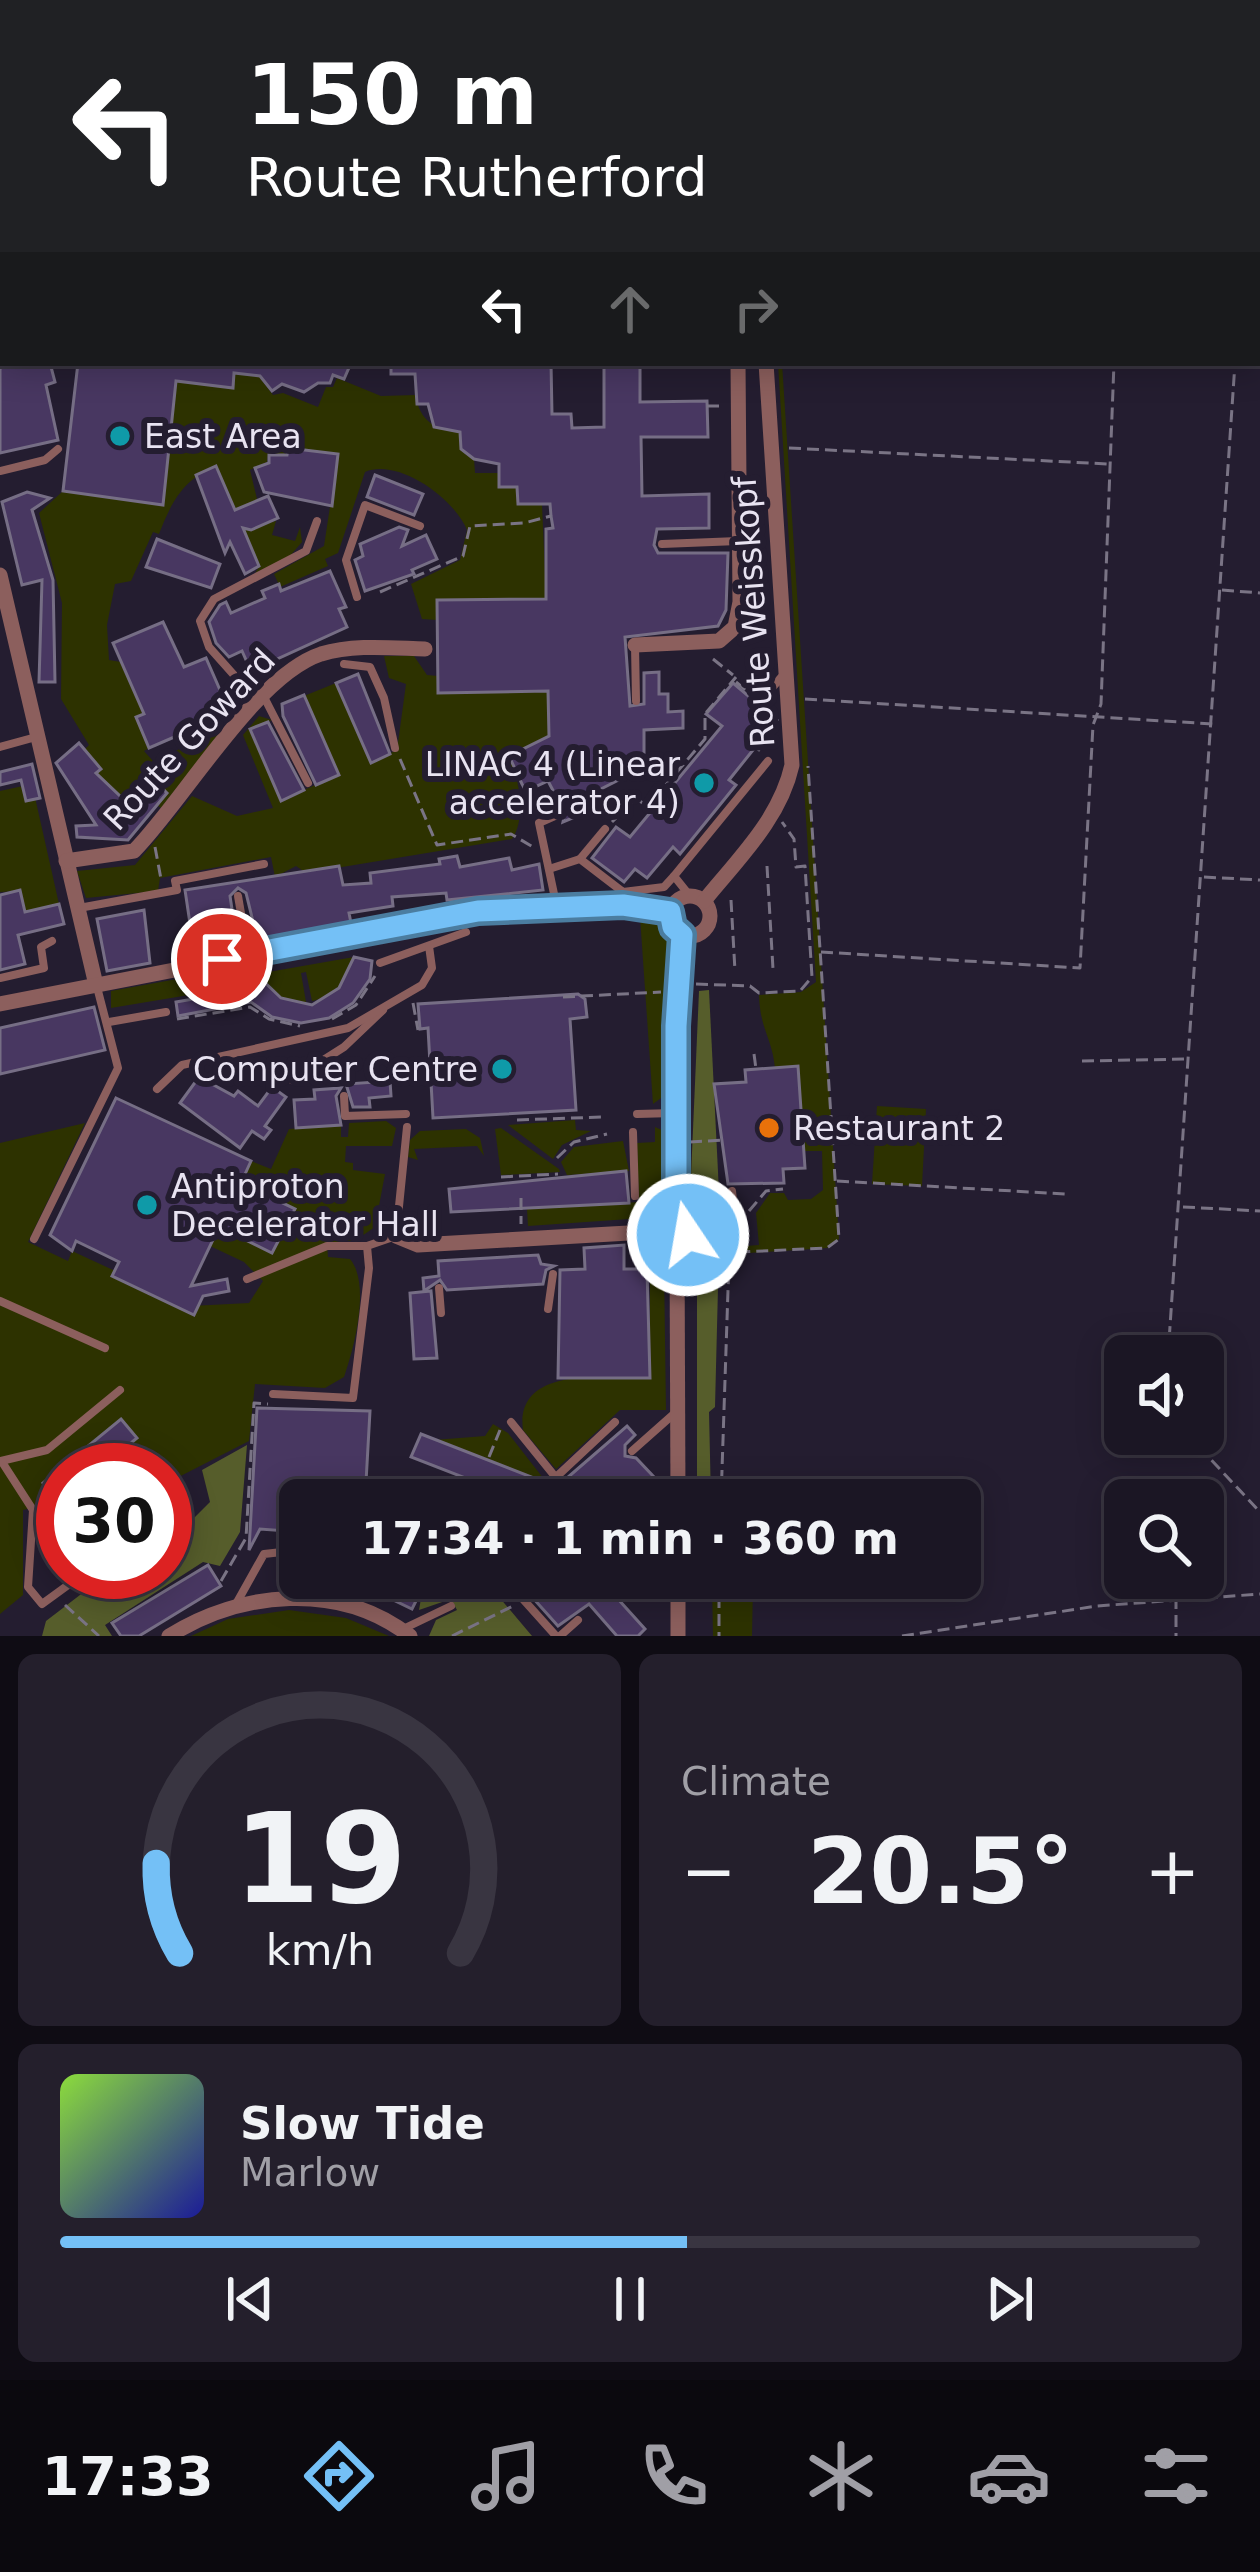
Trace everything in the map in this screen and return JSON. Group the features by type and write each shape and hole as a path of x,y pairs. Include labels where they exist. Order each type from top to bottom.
{"street":[{"path":"635,645 709,642 728,635 740,615 738,366"},
{"name":"Route Weisskopf","path":"697,898 766,824 787,787 792,765 766,366"},
{"path":"0,575 8,647 37,736 97,985"},
{"name":"Route Goward","path":"66,861 134,851 285,674 323,654 425,649"},
{"path":"697,898 710,911 708,927 695,936 682,935 673,927 670,912 676,901 697,898"},
{"path":"0,1004 478,911 623,905 670,912"},
{"path":"678,1479 682,1240 668,1242 682,935"},
{"path":"396,1236 418,1245 670,1226"},
{"path":"169,1636 236,1604 281,1599 351,1606 406,1633"},
{"path":"678,1599 679,1636"}],"lane":[{"path":"0,471 45,460 58,448"},
{"path":"357,597 346,560 365,505 420,526"},
{"path":"308,783 261,700 208,647 200,621 214,598 306,551 317,521"},
{"path":"662,544 740,541"},
{"path":"635,645 636,701"},
{"path":"344,664 370,668 384,698 395,748"},
{"path":"759,703 786,672"},
{"path":"0,747 37,736"},
{"path":"580,859 623,892 664,887 768,761"},
{"path":"557,815 539,824 557,908"},
{"path":"549,868 580,859 605,829"},
{"path":"78,908 177,890 175,881 264,864"},
{"path":"674,876 697,898"},
{"path":"238,896 248,954"},
{"path":"478,911 481,930"},
{"path":"380,963 466,932"},
{"path":"0,978 44,968 41,947 52,941"},
{"path":"158,1089 182,1065 322,1036 408,995 432,968 429,946"},
{"path":"34,1239 118,1068 97,985"},
{"path":"292,1080 344,1047 388,1005"},
{"path":"108,1022 166,1012"},
{"path":"344,1096 345,1116 406,1114"},
{"path":"637,1114 676,1113"},
{"path":"247,1279 327,1246 367,1246 396,1236 406,1126"},
{"path":"634,1132 635,1196"},
{"path":"682,1240 736,1226 732,1191"},
{"path":"273,1394 352,1398 369,1268 367,1246"},
{"path":"548,1309 553,1300 553,1274"},
{"path":"439,1288 441,1313"},
{"path":"0,1301 105,1348"},
{"path":"36,1513 1,1460 47,1450 120,1390"},
{"path":"632,1451 677,1411"},
{"path":"512,1422 554,1479 615,1423"},
{"path":"33,1510 28,1587 36,1597"},
{"path":"236,1604 264,1554 279,1552"},
{"path":"350,1599 351,1606"},
{"path":"523,1599 558,1636 578,1620"},
{"path":"406,1633 451,1606"}],"path":[{"path":"722,1479 727,1267 740,1252 836,1244 820,952 1081,968 1114,366"},
{"path":"1170,1335 1235,366"},
{"path":"788,448 1112,464"},
{"path":"380,592 464,556 470,526 524,524 551,516"},
{"path":"420,564 424,573"},
{"path":"1222,590 1260,593"},
{"path":"709,656 759,703"},
{"path":"605,829 636,799 648,806 705,739 705,714 736,677"},
{"path":"804,699 1214,724"},
{"path":"756,749 773,730"},
{"path":"401,761 437,845 512,834 545,854"},
{"path":"687,983 750,986 759,993 800,991 812,977 805,866 796,867 794,838 781,821"},
{"path":"156,850 160,876"},
{"path":"767,866 773,969"},
{"path":"1202,877 1260,880"},
{"path":"731,900 735,971"},
{"path":"328,1021 356,1005 380,963"},
{"path":"563,997 668,992"},
{"path":"408,995 416,1008 418,1030"},
{"path":"166,1012 181,1021 250,1007 269,1019 314,1023"},
{"path":"754,1054 756,1069"},
{"path":"1082,1061 1190,1059"},
{"path":"517,1120 602,1117"},
{"path":"557,1159 574,1142 607,1134"},
{"path":"676,1142 725,1140"},
{"path":"501,1177 558,1174"},
{"path":"835,1180 1066,1194"},
{"path":"735,1214 752,1210 766,1191 783,1190"},
{"path":"521,1198 521,1238"},
{"path":"1182,1206 1260,1211"},
{"path":"221,1581 246,1538 254,1403"},
{"path":"489,1457 501,1429 512,1422"},
{"path":"1207,1455 1260,1512"},
{"path":"1224,1595 1260,1594"},
{"path":"60,1599 99,1636"},
{"path":"718,1599 718,1636"},
{"path":"902,1636 1162,1599"},
{"path":"1176,1599 1176,1636"},
{"path":"452,1636 510,1608"}],"green space":[{"path":"778,366 782,366 839,1239 827,1248 718,1255 719,1248 759,1245 756,1213 770,1193 784,1193 788,1200 811,1199 823,1190 822,1151 804,1151 798,1067 775,1068 759,995 801,992 816,982"},
{"path":"234,373 257,374 273,395 283,393 318,407 326,387 333,387 337,378 381,396 416,395 430,423 460,432 461,449 474,459 475,473 499,473 499,487 517,487 518,504 542,504 546,599 437,600 437,620 422,619 411,584 460,560 467,530 450,505 424,484 378,469 365,472 338,553 325,559 328,566 280,587 274,574 324,546 338,454 288,448 286,454 268,454 267,462 250,470 263,524 276,521 272,535 295,541 300,527 302,542 289,557 255,573 259,567 217,467 206,471 180,493 159,534 153,532 131,581 115,584 107,625 109,660 121,662 136,694 189,695 137,717 149,748 144,751 153,761 222,730 161,808 150,800 135,817 125,797 120,801 96,773 101,768 84,750 89,745 61,699 62,603 39,513 63,491 163,504 176,381 232,388"},
{"path":"384,656 414,656 427,675 438,676 439,693 548,691 549,743 542,739 509,757 520,799 512,839 306,873 296,866 275,877 271,857 160,878 158,891 86,898 77,871 135,865 192,796 237,816 273,808 243,735 259,716 272,720 250,730 281,800 338,775 304,696 336,683 371,762 397,750 406,684 389,678"},
{"path":"32,784 59,904 25,912 20,891 0,892 0,791"},
{"path":"640,917 656,922 669,943 665,1095 653,1104"},
{"path":"354,957 340,986 312,1001 306,972 301,973 306,1002 278,995 257,974"},
{"path":"243,967 245,975 234,979 237,987 111,1008 111,991"},
{"path":"709,990 720,1212 712,1226 689,1222 699,991"},
{"path":"877,1106 926,1109 922,1186 872,1184"},
{"path":"575,1120 576,1130 591,1131 562,1145 553,1159 508,1125"},
{"path":"386,1121 396,1128 392,1146 346,1146 345,1162 353,1163 353,1170 385,1174 375,1227 356,1240 327,1243 328,1257 350,1259 359,1284 356,1334 344,1377 325,1388 255,1384 249,1441 192,1470 192,1443 36,1443 36,1507 23,1510 23,1595 0,1614 0,1143 85,1123 28,1242 68,1261 72,1251 191,1306 249,1303 263,1281 244,1262 210,1246 251,1161 271,1169 289,1129 341,1125 341,1137 348,1137 349,1123"},
{"path":"655,1127 664,1131 666,1167 664,1191 653,1211 644,1218 528,1226 527,1209 639,1202 637,1143 655,1142"},
{"path":"501,1128 560,1172 501,1175 495,1129"},
{"path":"466,1129 480,1138 484,1156 477,1146 414,1149 418,1160 408,1157 410,1140 420,1131"},
{"path":"623,1141 629,1171 567,1175 561,1162 574,1147"},
{"path":"719,1248 715,1407 709,1412 711,1479 697,1479 697,1249"},
{"path":"650,1253 664,1267 666,1410 620,1410 556,1469 523,1430 524,1409 533,1394 548,1384 589,1377 650,1377"},
{"path":"493,1424 508,1433 544,1479 434,1440 485,1436"},
{"path":"247,1445 240,1532 220,1566 203,1562 192,1569 192,1519 210,1502 202,1470"},
{"path":"75,1599 145,1599 105,1625 112,1636 42,1636 46,1621"},
{"path":"421,1599 451,1599 419,1610"},
{"path":"451,1599 501,1599 532,1636 429,1636 436,1620 457,1610"},
{"path":"712,1599 753,1599 752,1636 713,1636"},
{"path":"289,1610 346,1618 389,1636 191,1636 228,1619"}],"building":[{"path":"51,366 55,382 46,385 58,440 0,453 0,368"},
{"name":"East Area","path":"78,366 350,366 344,379 333,375 330,383 318,383 304,392 282,384 272,391 260,376 234,373 233,388 176,381 163,505 63,491"},
{"path":"391,366 551,366 552,414 571,414 572,428 604,427 604,366 640,366 640,402 707,401 708,437 641,437 642,496 709,494 709,528 657,529 654,545 658,553 728,553 726,610 718,626 625,637 630,706 644,704 644,673 659,672 659,694 668,694 668,712 683,711 683,728 644,730 644,767 599,790 604,805 563,822 565,813 548,781 526,791 522,784 509,756 549,736 548,691 438,693 437,600 546,599 546,529 553,528 550,504 518,504 517,487 499,487 499,464 474,459 461,449 460,432 434,427 428,404 417,404 415,374 391,374"},
{"path":"288,448 338,454 332,506 264,492 255,468 269,463 269,455 287,455"},
{"path":"216,466 235,510 268,496 278,518 251,530 243,528 259,566 245,574 230,542 225,553 196,475"},
{"path":"375,475 423,494 414,515 367,497"},
{"path":"27,492 50,498 32,510 53,580 55,682 39,682 42,580 22,585 2,502"},
{"path":"751,494 760,494 763,607 751,608"},
{"path":"399,527 408,530 402,546 426,535 437,559 412,570 414,574 365,591 355,560 363,556 360,544"},
{"path":"157,539 220,564 211,588 146,567"},
{"path":"330,571 346,607 339,609 347,627 251,671 242,651 229,657 216,643 209,622 220,605 226,602 231,613 265,598 262,591 279,584 281,591"},
{"path":"163,622 184,667 206,658 230,713 149,748 136,717 144,714 113,643"},
{"path":"358,674 390,754 371,763 336,683"},
{"name":"LINAC 4 (Linear accelerator 4)","path":"733,683 752,699 754,711 764,709 777,720 729,780 736,785 680,854 673,847 647,878 635,869 624,882 592,858 616,827 630,837 722,726 706,714"},
{"path":"304,695 339,775 316,785 283,716 282,704"},
{"path":"268,722 304,790 281,801 250,729"},
{"path":"79,743 101,769 96,773 138,813 161,787 167,793 128,840 77,837 76,826 96,825 56,763"},
{"path":"32,764 40,798 26,801 21,780 0,785 0,772"},
{"path":"457,856 460,867 509,858 512,870 539,864 543,890 447,900 446,893 392,897 393,906 349,913 351,923 258,942 246,893 238,888 230,896 235,929 192,937 185,890 339,866 343,885 371,883 370,873 440,864 439,859"},
{"path":"20,890 25,912 59,904 64,924 18,935 25,964 0,970 0,895"},
{"path":"144,910 150,963 107,971 97,919"},
{"path":"354,957 372,961 370,979 353,1003 329,1018 301,1023 272,1017 251,1002 178,1016 176,1002 239,991 237,983 257,975 281,998 312,1005 339,988"},
{"name":"Computer Centre","path":"578,994 585,999 587,1017 570,1019 576,1110 433,1118 428,1028 420,1029 418,1004"},
{"path":"94,1007 105,1050 0,1074 0,1028"},
{"path":"798,1066 805,1168 783,1169 784,1183 728,1184 714,1084 746,1082 745,1070"},
{"path":"199,1077 234,1096 238,1091 258,1106 272,1087 286,1097 265,1126 271,1130 264,1139 252,1131 240,1148 180,1103"},
{"path":"390,1081 391,1096 369,1098 370,1107 353,1107 346,1084"},
{"path":"341,1088 336,1096 341,1125 296,1128 294,1100 315,1099 314,1090"},
{"name":"Antiproton Decelerator Hall","path":"116,1098 251,1161 241,1183 295,1209 272,1253 219,1227 191,1286 227,1279 229,1291 203,1296 194,1315 112,1276 119,1262 76,1241 72,1251 50,1235"},
{"path":"626,1171 629,1203 451,1212 449,1189"},
{"path":"624,1245 624,1269 647,1269 650,1378 558,1378 560,1270 585,1269 584,1248"},
{"path":"538,1255 541,1264 554,1266 546,1270 543,1284 447,1290 440,1280 424,1291 423,1278 439,1276 438,1261"},
{"path":"431,1291 437,1358 414,1359 410,1293"},
{"path":"257,1408 370,1411 366,1479 279,1479 279,1530 260,1529 249,1550"},
{"path":"121,1419 137,1438 131,1443 92,1443"},
{"path":"627,1426 635,1435 625,1445 625,1456 636,1458 653,1476 650,1479 567,1478"},
{"path":"421,1434 537,1479 468,1479 411,1457"},
{"path":"208,1565 221,1586 139,1636 121,1636 112,1623 152,1599 192,1599 192,1575"},
{"path":"391,1599 417,1599 412,1609"},
{"path":"534,1599 618,1599 645,1629 638,1636 617,1636 589,1604 558,1626"}],"place":[{"name":"East Area","path":"120,436"},
{"name":"LINAC 4 (Linear accelerator 4)","path":"704,783"},
{"name":"Computer Centre","path":"502,1069"},
{"name":"Restaurant 2","path":"769,1128"},
{"name":"Antiproton Decelerator Hall","path":"147,1205"}],"route":[{"path":"222,959 478,911 623,905 670,912 673,927 682,935 676,1026 676,1220 685,1225 688,1235"}]}
